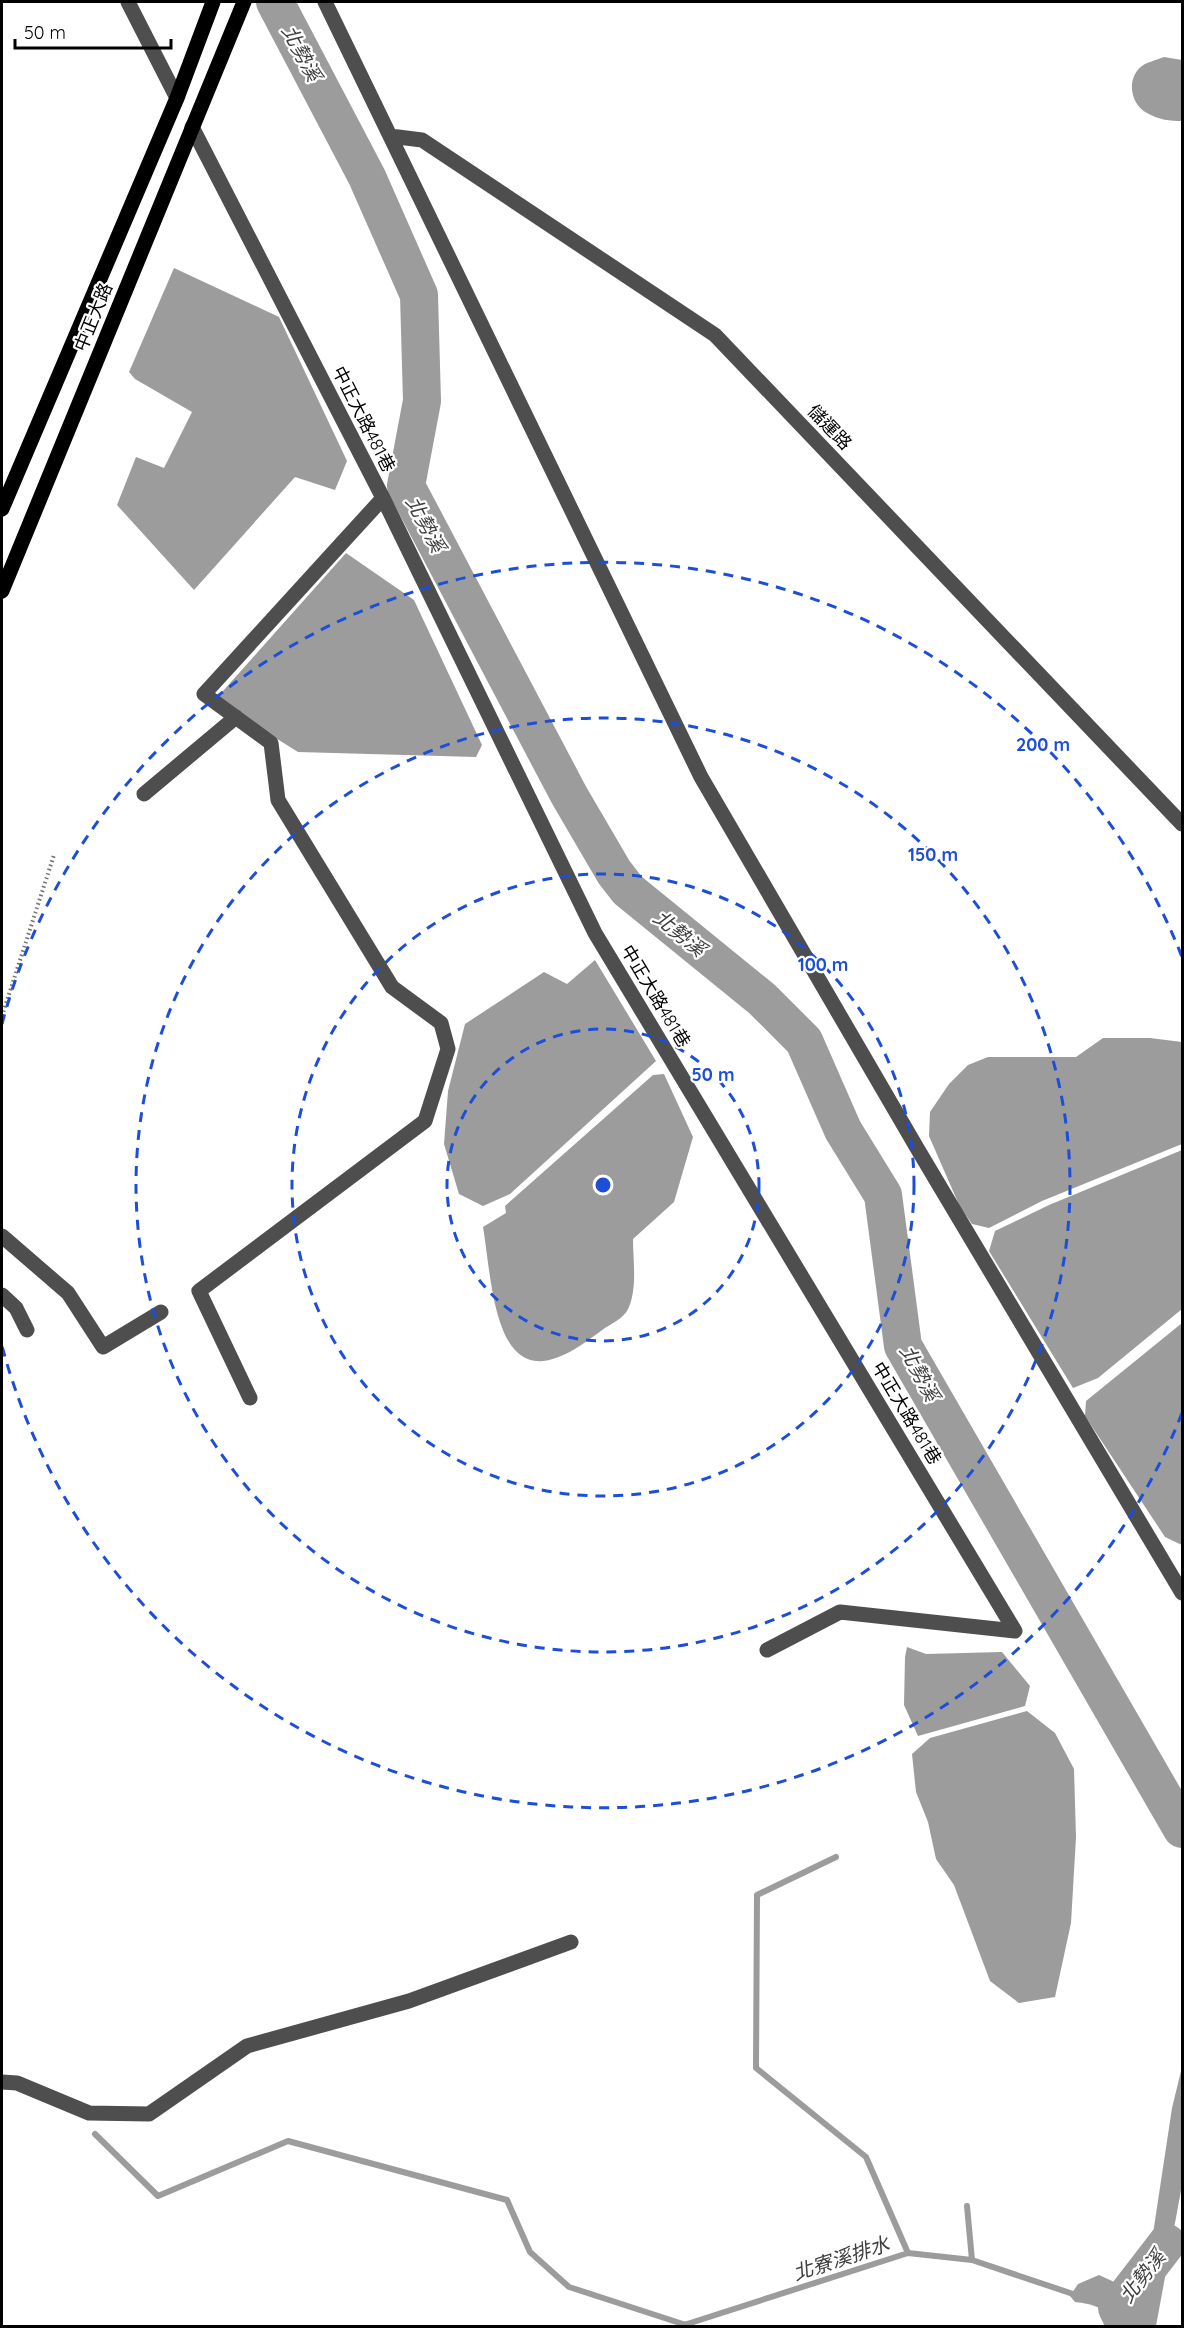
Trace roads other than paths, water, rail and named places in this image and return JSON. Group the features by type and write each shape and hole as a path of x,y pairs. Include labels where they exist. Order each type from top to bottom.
{"main road":[{"name":"中正大路","path":"2,509 177,98 213,2"},
{"name":"中正大路","path":"2,591 244,2"}],"lane":[{"path":"128,2 177,98"},
{"path":"325,2 701,777 917,1148 1182,1593"},
{"name":"中正大路481巷","path":"192,127 383,498 595,933 1015,1631 840,1612 768,1650"},
{"name":"儲運路","path":"390,136 422,140 715,335 1182,824"},
{"path":"250,1398 200,1291 425,1121 448,1049 441,1023 392,987 278,800 271,743 204,694 383,498"},
{"path":"144,794 236,717"},
{"path":"2,1236 68,1293 103,1347 161,1312"},
{"path":"2,1295 16,1308 27,1330"},
{"path":"2,2082 17,2083 89,2113 149,2114 247,2046 409,2001 570,1942"}],"water":[{"path":"1164,57 1182,60 1182,121 1164,120 1141,109 1132,91 1137,71 1144,65"},
{"path":"174,268 279,317 347,461 335,490 295,477 194,590 117,505 136,457 164,468 192,412 135,379 129,372"},
{"path":"346,553 414,600 482,745 476,757 298,752 215,700"},
{"path":"595,960 656,1061 510,1194 483,1206 459,1194 444,1144 448,1091 465,1024 544,972 567,984"},
{"path":"1103,1038 1150,1038 1182,1042 1182,1144 1042,1201 989,1228 972,1224 960,1207 929,1136 930,1112 949,1084 968,1065 988,1057 1076,1057"},
{"path":"664,1074 693,1137 674,1202 633,1239 634,1285 627,1311 574,1350 562,1356 537,1361 525,1358 507,1339 501,1325 496,1309 483,1227 506,1213 505,1206 653,1075"},
{"path":"1182,1150 1182,1309 1098,1378 1073,1388 989,1251 995,1231 1049,1205"},
{"path":"1182,1323 1182,1545 1165,1537 1085,1416 1086,1401"},
{"path":"907,1647 926,1654 1002,1652 1030,1686 1025,1706 918,1736 904,1705"},
{"path":"1027,1711 1055,1733 1074,1769 1076,1837 1071,1923 1055,1997 1019,2003 990,1981 954,1885 936,1859 928,1822 916,1792 912,1754 930,1738"},
{"name":"北勢溪","path":"1182,2067 1182,2185 1156,2326 1116,2326 1104,2311 1088,2304 1075,2302 1070,2296 1078,2284 1099,2275 1134,2291 1151,2247 1172,2108"}],"waterway":[{"name":"北勢溪","path":"275,2 367,177 419,295 422,401 406,486 569,795 614,872 628,890 762,999 804,1041 843,1130 883,1195 903,1346 1182,1829"},
{"path":"836,1857 757,1895 756,2068 866,2157 908,2253"},
{"path":"95,2134 158,2196 288,2141 507,2200 530,2252 569,2287 686,2325"},
{"path":"967,2206 972,2260"},
{"name":"北勢溪","path":"1126,2326 1117,2308 1167,2243"},
{"name":"北寮溪排水","path":"684,2325 908,2253 972,2260 1079,2296"}]}
